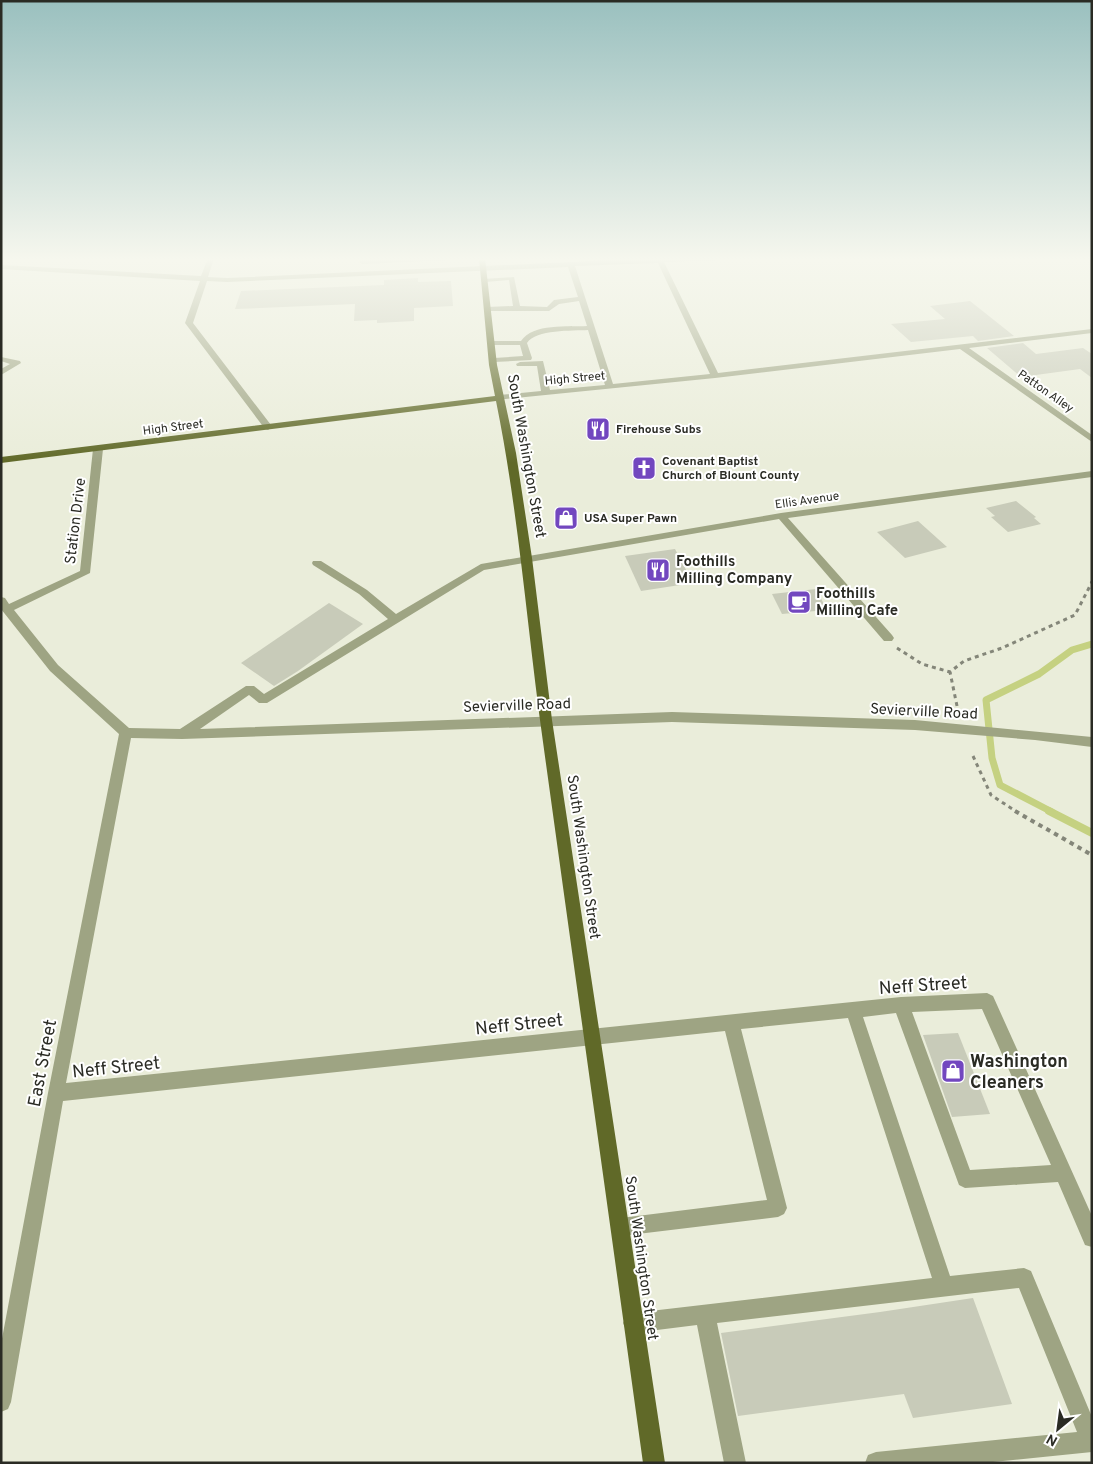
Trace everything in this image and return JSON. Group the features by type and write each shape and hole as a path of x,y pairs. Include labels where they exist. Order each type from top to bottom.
{"main road":[{"name":"South Washington Street","path":"489,326 499,398 511,453 528,558 546,720 654,1463"},
{"name":"High Street","path":"1,460 499,398"}],"street":[{"path":"192,326 268,427"},
{"path":"691,326 715,376"},
{"path":"523,343 527,337 543,331 591,328 610,387"},
{"name":"High Street","path":"499,398 715,376 1092,330"},
{"path":"491,343 523,343"},
{"path":"494,363 528,358 523,343"},
{"name":"Patton Alley","path":"962,346 1092,439"},
{"path":"1,359 17,363 1,373"},
{"path":"494,363 540,363 546,393"},
{"name":"Station Drive","path":"5,605 85,573 98,449"},
{"name":"Ellis Avenue","path":"182,734 250,689 263,700 481,567 781,516 1092,474"},
{"path":"781,516 888,638"},
{"path":"317,563 363,592 396,619"},
{"path":"5,605 54,668 126,733"},
{"name":"Sevierville Road","path":"126,733 182,734 672,717 915,725 1036,735 1092,742"},
{"name":"East Street","path":"1,1402 56,1093 126,733"},
{"name":"Neff Street","path":"56,1093 901,1005 987,1001 1063,1173"},
{"path":"901,1005 965,1180 1063,1173 1092,1238"},
{"path":"853,1010 944,1286"},
{"path":"621,1227 778,1208 730,1022"},
{"path":"633,1322 1024,1278 1091,1441 876,1463"},
{"path":"705,1314 735,1463"}],"path":[{"path":"888,638 911,660 934,669 950,672 964,661 1002,648 1075,615 1091,583"},
{"path":"950,672 957,706"},
{"path":"973,756 991,795 1034,823 1092,855"}],"building":[{"path":"894,326 1002,326 1014,336 978,341 973,336 911,342"},
{"path":"1023,343 1036,354 1083,348 1092,354 1092,378 1080,369 1021,377 987,348"},
{"path":"1016,501 1036,517 1034,518 1041,524 1008,532 991,517 995,516 986,508"},
{"path":"918,521 947,547 905,558 877,532"},
{"name":"Foothills Milling Company","path":"675,549 693,583 641,591 625,556"},
{"name":"Foothills Milling Cafe","path":"816,589 827,610 782,614 772,594"},
{"path":"329,603 363,624 274,686 241,663"},
{"path":"958,1033 990,1114 952,1117 923,1035"},
{"path":"973,1298 1012,1404 913,1418 904,1394 738,1416 721,1333"}],"waterway":[{"path":"1052,812 1000,785 992,758 986,700 1039,674 1072,650 1092,644"},
{"path":"1049,811 1092,833"}],"place":[{"name":"Firehouse Subs","path":"598,429"},
{"name":"Covenant Baptist Church of Blount County","path":"644,468"},
{"name":"USA Super Pawn","path":"566,518"},
{"name":"Foothills Milling Company","path":"658,570"},
{"name":"Foothills Milling Cafe","path":"799,602"},
{"name":"Washington Cleaners","path":"953,1071"}]}
